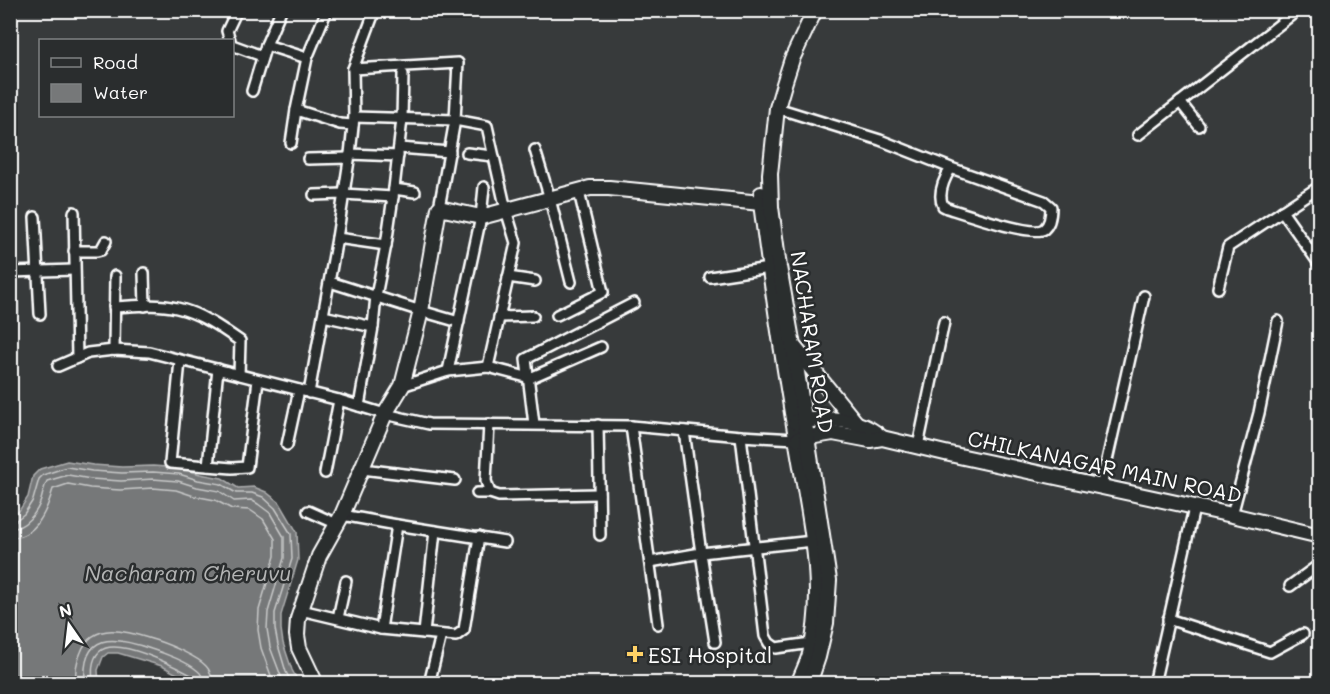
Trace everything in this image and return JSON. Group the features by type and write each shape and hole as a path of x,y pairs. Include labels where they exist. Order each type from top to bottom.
{"main road":[{"name":"NACHARAM ROAD","path":"806,10 785,56 775,87 764,155 761,203 769,268 829,580 826,623 809,684"},
{"name":"NACHARAM ROAD","path":"799,421 794,346 779,267 771,207 770,174 777,108 792,59 815,10"},
{"path":"319,683 299,648 298,619 319,556 340,519 385,414 402,386 421,311 439,208 480,217 590,188 761,203"},
{"path":"794,346 856,423"},
{"path":"799,421 830,419 856,423 873,429 882,438"},
{"path":"802,438 833,433 870,440 882,438"},
{"name":"NACHARAM ROAD","path":"798,684 810,654 818,587 802,438"},
{"name":"CHILKANAGAR MAIN ROAD","path":"882,438 1320,536"}],"street":[{"path":"230,39 227,31 237,10"},
{"path":"252,91 262,56 281,10"},
{"path":"291,143 307,58 327,10"},
{"path":"309,393 350,156 354,121 354,69 375,10"},
{"path":"1138,135 1298,10"},
{"path":"266,45 307,58"},
{"path":"234,46 262,56"},
{"path":"354,69 458,63 455,120 439,208"},
{"path":"358,406 394,193 402,119 403,74"},
{"path":"1180,102 1199,126"},
{"path":"777,108 880,140 1044,201 1051,207 1047,225 1038,231 1018,229 943,206 940,196 944,180 951,168"},
{"path":"296,110 340,124 354,121 402,119 455,120 486,126 516,243 488,368"},
{"path":"535,150 571,282"},
{"path":"308,159 398,152 450,152"},
{"path":"467,153 493,156"},
{"path":"1218,288 1227,247 1320,186"},
{"path":"448,371 480,217 484,187"},
{"path":"314,195 415,192"},
{"path":"557,315 603,292 579,192"},
{"path":"1282,211 1318,261"},
{"path":"74,212 77,358"},
{"path":"35,217 40,314"},
{"path":"337,238 386,245"},
{"path":"74,251 97,251 106,241"},
{"path":"710,277 769,268"},
{"path":"10,272 74,270"},
{"path":"144,273 145,306"},
{"path":"114,350 115,276"},
{"path":"508,277 536,282"},
{"path":"10,279 12,312"},
{"path":"330,282 459,322"},
{"path":"1101,487 1144,296"},
{"path":"534,424 526,359 634,303"},
{"path":"114,307 178,308 216,324 240,341 239,375"},
{"path":"323,316 373,327"},
{"path":"499,317 533,316"},
{"path":"1232,515 1259,413 1278,321"},
{"path":"918,446 944,322"},
{"path":"402,386 448,371 488,368 530,378 601,347"},
{"path":"58,366 88,353 114,350 149,352 429,424 631,426 741,436 802,438"},
{"path":"180,361 170,463 247,467 258,380"},
{"path":"208,466 218,369"},
{"path":"287,446 299,390"},
{"path":"325,473 339,400"},
{"path":"489,424 486,481 490,493"},
{"path":"598,425 600,535"},
{"path":"631,426 658,624"},
{"path":"684,431 715,642"},
{"path":"741,436 765,636 776,648 811,643"},
{"path":"362,469 455,480"},
{"path":"477,493 499,496 599,494"},
{"path":"1154,684 1194,507"},
{"path":"308,511 340,519 397,525 504,542"},
{"path":"381,629 397,525"},
{"path":"424,633 435,531"},
{"path":"301,610 381,629 456,636 464,630 479,537"},
{"path":"650,562 701,553 813,541"},
{"path":"1290,586 1320,564"},
{"path":"338,618 346,581"},
{"path":"1168,619 1270,652 1303,634"},
{"path":"429,684 441,635"}],"water":[{"name":"Nacharam Cheruvu","path":"67,461 122,467 180,468 222,478 238,488 254,487 266,492 280,503 297,532 298,560 281,615 281,629 292,670 299,683 194,683 162,666 118,653 108,653 103,657 98,670 99,683 11,683 10,517 19,511 28,497 33,476 40,469"}],"place":[{"name":"ESI Hospital","path":"635,654"}]}
